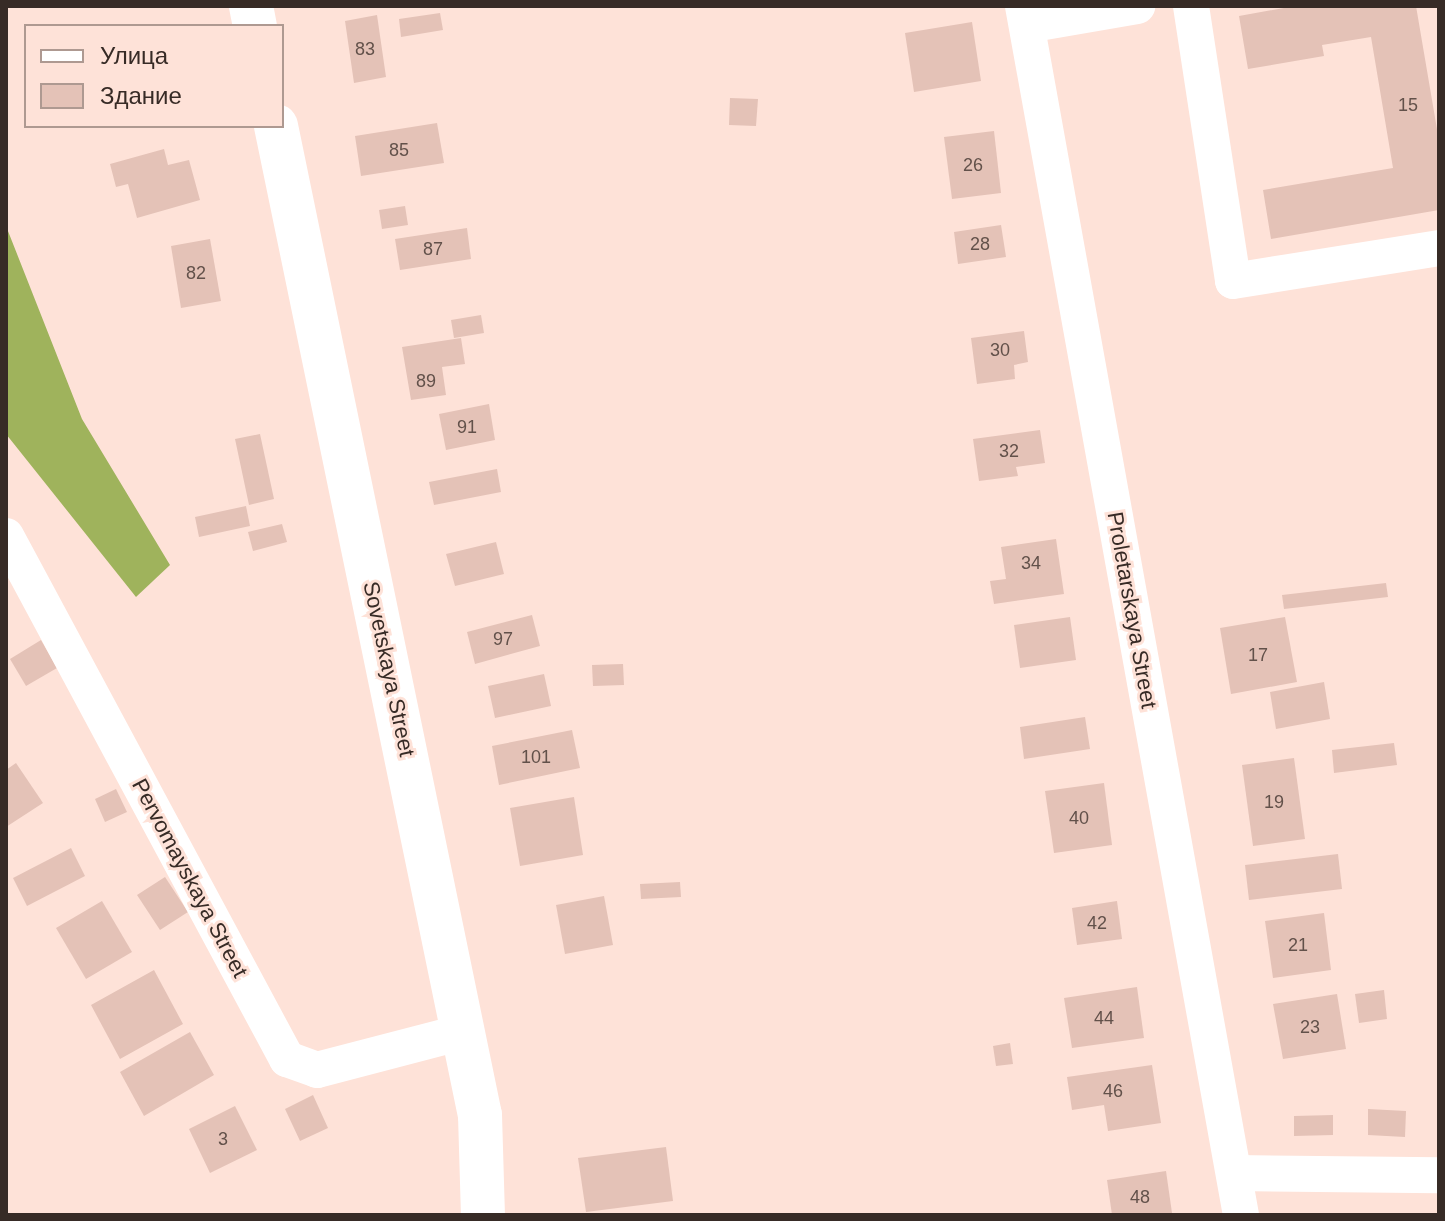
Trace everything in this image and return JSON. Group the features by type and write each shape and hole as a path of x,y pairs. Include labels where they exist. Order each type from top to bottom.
{"main road":[{"name":"Sovetskaya Street","path":"276,128 480,1115 483,1215"}],"street":[{"path":"1025,15 1137,6"},
{"path":"1191,6 1233,281 1439,248"},
{"name":"Proletarskaya Street","path":"1025,15 1241,1215"},
{"name":"Pervomayskaya Street","path":"6,536 287,1059 317,1070 463,1032"},
{"path":"1234,1173 1439,1175"}],"green space":[{"path":"6,226 82,419 170,565 136,597 6,434"}],"building":[{"path":"1295,6 1416,6 1439,141 1439,210 1271,239 1263,190 1393,168 1371,37 1322,45 1324,56 1248,69 1239,16"},
{"path":"440,13 443,30 401,37 399,19"},
{"path":"377,15 386,77 354,83 345,21"},
{"path":"972,22 981,81 914,92 905,33"},
{"path":"730,98 758,99 756,126 729,125"},
{"path":"437,123 444,163 361,176 355,136"},
{"path":"994,131 1001,193 952,199 944,137"},
{"path":"164,149 168,165 189,160 200,200 137,218 128,184 116,187 110,164"},
{"path":"405,206 408,225 382,229 379,210"},
{"path":"1001,225 1006,257 958,264 954,232"},
{"path":"467,228 471,259 400,270 395,239"},
{"path":"210,239 221,301 181,308 171,246"},
{"path":"481,315 484,333 454,338 451,320"},
{"path":"1024,331 1028,362 1014,365 1015,379 977,384 971,338"},
{"path":"461,338 465,364 442,367 446,395 411,400 402,347"},
{"path":"489,404 495,440 446,450 439,414"},
{"path":"1040,430 1045,463 1016,467 1018,476 979,481 973,439"},
{"path":"260,434 274,499 249,505 235,439"},
{"path":"497,469 501,492 434,505 429,482"},
{"path":"246,506 250,526 199,537 195,517"},
{"path":"282,524 287,542 253,551 248,532"},
{"path":"1056,539 1064,594 994,604 990,581 1006,579 1001,547"},
{"path":"496,542 504,574 455,586 446,554"},
{"path":"1386,583 1388,597 1284,609 1282,595"},
{"path":"532,615 540,646 475,664 467,632"},
{"path":"1070,617 1076,660 1020,668 1014,625"},
{"path":"1285,617 1297,682 1231,694 1220,628"},
{"path":"41,640 57,668 26,686 10,659"},
{"path":"623,664 624,685 593,686 592,665"},
{"path":"544,674 551,706 495,718 488,686"},
{"path":"1324,682 1330,719 1276,729 1270,692"},
{"path":"1085,717 1090,749 1024,759 1020,727"},
{"path":"572,730 580,768 499,785 492,746"},
{"path":"1394,743 1397,765 1334,773 1332,750"},
{"path":"1294,758 1305,839 1253,846 1242,765"},
{"path":"16,763 43,803 6,827 6,770"},
{"path":"1104,783 1112,845 1054,853 1045,791"},
{"path":"116,789 127,812 105,822 95,799"},
{"path":"574,797 583,855 520,866 510,808"},
{"path":"71,848 85,876 27,906 13,878"},
{"path":"1338,854 1342,889 1249,900 1245,865"},
{"path":"165,877 188,912 160,930 137,895"},
{"path":"680,882 681,897 641,899 640,884"},
{"path":"604,896 613,945 565,954 556,905"},
{"path":"102,901 132,952 86,979 56,928"},
{"path":"1117,901 1122,939 1077,945 1072,908"},
{"path":"1324,913 1331,970 1273,978 1265,921"},
{"path":"154,970 183,1024 120,1059 91,1005"},
{"path":"1137,987 1144,1038 1072,1048 1064,998"},
{"path":"1384,990 1387,1019 1359,1023 1355,994"},
{"path":"1337,994 1346,1049 1283,1059 1273,1004"},
{"path":"190,1032 214,1075 144,1116 120,1072"},
{"path":"1010,1043 1013,1064 996,1066 993,1046"},
{"path":"1152,1065 1161,1123 1108,1131 1104,1105 1072,1110 1067,1077"},
{"path":"313,1095 328,1128 300,1141 285,1109"},
{"path":"235,1106 257,1150 210,1173 189,1129"},
{"path":"1368,1109 1406,1111 1405,1137 1368,1135"},
{"path":"1333,1115 1333,1135 1294,1136 1294,1116"},
{"path":"666,1147 673,1201 586,1212 578,1158"},
{"path":"1166,1171 1172,1213 1112,1215 1107,1180"}]}
